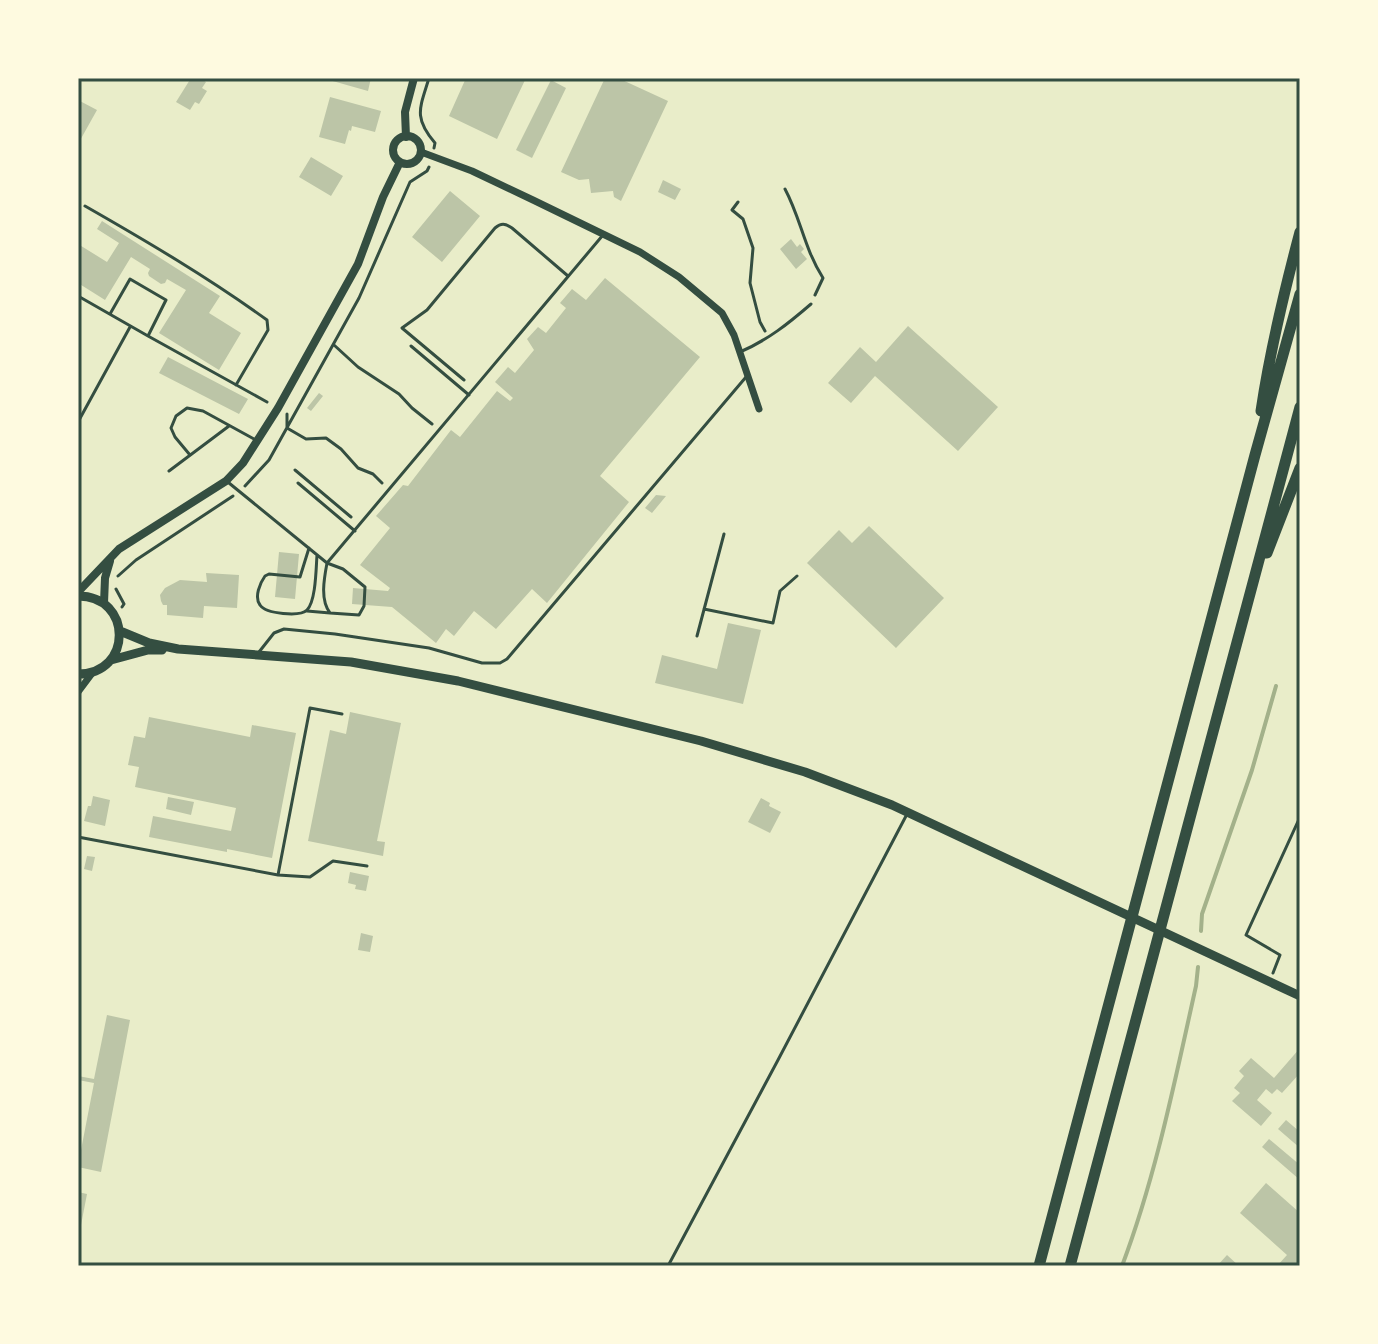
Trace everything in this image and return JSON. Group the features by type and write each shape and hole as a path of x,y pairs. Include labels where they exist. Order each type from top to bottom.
{"highway":[{"path":"1255,455 1267,371 1300,232"},
{"path":"1039,1266 1300,294"},
{"path":"1070,1266 1300,407"},
{"path":"1248,602 1300,468"}],"main road":[{"path":"78,594 104,603 115,616 120,641 111,660"},
{"path":"120,631 149,643 178,649"},
{"path":"78,674 93,672 111,660 148,650 178,649 351,662 458,681 701,741 805,772 908,813 1300,996"}],"street":[{"path":"406,137 405,112 414,78"},
{"path":"406,137 417,141 421,152 413,163 404,164 394,156 393,147 398,140 406,137"},
{"path":"421,152 472,171 533,200 640,252 679,277 722,313 734,335 759,409"},
{"path":"78,594 119,549 226,481 243,463 278,408 358,264 400,162"},
{"path":"104,603 105,578 111,556"},
{"path":"78,692 93,672"}],"lane":[{"path":"464,380 402,328 427,310 495,228 506,224 568,276"},
{"path":"330,613 323,600 327,563 603,235"},
{"path":"740,352 784,328 811,304"},
{"path":"411,346 469,395"},
{"path":"257,655 274,633 284,629 429,648 482,663 500,663 507,659 748,374"},
{"path":"190,455 171,428 176,416 187,408 203,411 258,440"},
{"path":"169,471 229,426"},
{"path":"295,470 351,517"},
{"path":"226,481 309,548 327,563 343,569 365,587 364,606 359,615 307,611 300,615 274,612 260,605 259,584 265,576 300,577 309,548"},
{"path":"298,483 355,531"},
{"path":"307,611 313,597 317,555"},
{"path":"278,875 310,708 342,714"},
{"path":"668,1266 908,813"},
{"path":"78,837 278,875 310,877 333,861 367,866"}],"path":[{"path":"785,189 796,210 812,261 823,278 811,304"},
{"path":"738,202 732,210 743,219 753,248 750,283 760,322 769,337"},
{"path":"85,206 171,255 267,320 268,330 236,385"},
{"path":"110,314 130,279 166,300 148,336"},
{"path":"78,296 287,413 287,428 306,439 326,438 358,468 373,474 388,491"},
{"path":"78,422 130,326"},
{"path":"334,345 358,367 399,394 439,430"},
{"path":"697,636 724,534"},
{"path":"704,609 773,623 780,591 797,576"},
{"path":"115,582 124,604 115,616"},
{"path":"1277,964 1280,955 1246,935 1300,817"}],"building":[{"path":"191,78 206,82 202,88 207,91 199,104 195,102 190,110 176,102"},
{"path":"322,78 371,78 368,91"},
{"path":"466,78 526,78 497,139 449,116"},
{"path":"605,78 618,78 668,101 621,201 614,197 613,191 591,193 589,179 579,180 561,172"},
{"path":"551,80 566,88 532,158 516,150"},
{"path":"330,97 381,111 375,132 352,126 345,144 319,137"},
{"path":"78,100 97,110 78,144"},
{"path":"311,157 343,176 331,196 299,177"},
{"path":"663,180 681,189 675,200 658,192"},
{"path":"450,191 480,216 442,262 412,237"},
{"path":"102,221 220,296 209,313 241,333 219,370 159,333 186,290 167,279 161,284 149,276 150,269 131,257 105,300 78,283 78,244 107,262 119,243 97,229"},
{"path":"791,239 797,247 800,244 804,249 801,252 807,259 796,269 780,249"},
{"path":"605,278 700,357 600,476 629,502 547,603 532,589 496,629 474,611 454,636 446,629 436,643 392,607 352,604 353,588 388,591 390,588 360,565 390,528 376,516 403,485 408,486 451,430 460,437 497,391 510,401 513,398 495,382 508,367 515,373 534,350 527,339 538,327 546,333 566,308 560,303 572,289 586,300"},
{"path":"908,326 998,407 958,451 875,376 851,403 828,383 860,347 876,362"},
{"path":"168,357 248,399 239,414 159,373"},
{"path":"319,393 323,396 311,411 307,408"},
{"path":"656,495 666,496 652,513 645,508"},
{"path":"869,526 944,598 896,648 807,563 839,530 852,543"},
{"path":"279,552 299,554 295,599 275,597"},
{"path":"206,573 239,575 237,608 204,606 203,618 167,615 167,605 163,605 160,595 165,588 180,580 207,582"},
{"path":"728,623 761,630 743,704 655,683 662,655 717,669"},
{"path":"350,712 401,723 377,841 385,842 383,856 308,841 330,730 346,734"},
{"path":"149,717 250,737 252,725 296,733 272,858 149,837 153,816 231,831 236,808 135,787 139,767 128,765 134,736 145,738"},
{"path":"93,796 110,800 105,826 84,821"},
{"path":"168,797 194,802 191,815 166,809"},
{"path":"761,798 781,812 770,833 748,822"},
{"path":"87,856 95,857 92,871 84,869"},
{"path":"350,872 369,876 366,891 355,889 356,885 348,883"},
{"path":"361,933 373,936 370,952 358,950"},
{"path":"107,1015 130,1020 101,1172 78,1167 78,1150 81,1150 94,1083 78,1080 78,1076 94,1079"},
{"path":"1300,1048 1300,1073 1282,1093 1277,1089 1272,1094 1266,1089 1257,1100 1272,1113 1261,1126 1232,1101 1240,1093 1234,1088 1244,1076 1239,1071 1251,1058 1274,1078"},
{"path":"1286,1120 1300,1132 1300,1148 1278,1129"},
{"path":"1269,1139 1300,1165 1300,1180 1262,1147"},
{"path":"1266,1183 1300,1213 1300,1266 1277,1266 1287,1255 1240,1213"},
{"path":"78,1192 87,1194 81,1225 78,1224"},
{"path":"1227,1255 1239,1266 1217,1266"}],"waterway":[{"path":"1201,931 1202,914 1252,770 1276,686"},
{"path":"1122,1266 1164,1128 1198,967"}]}
